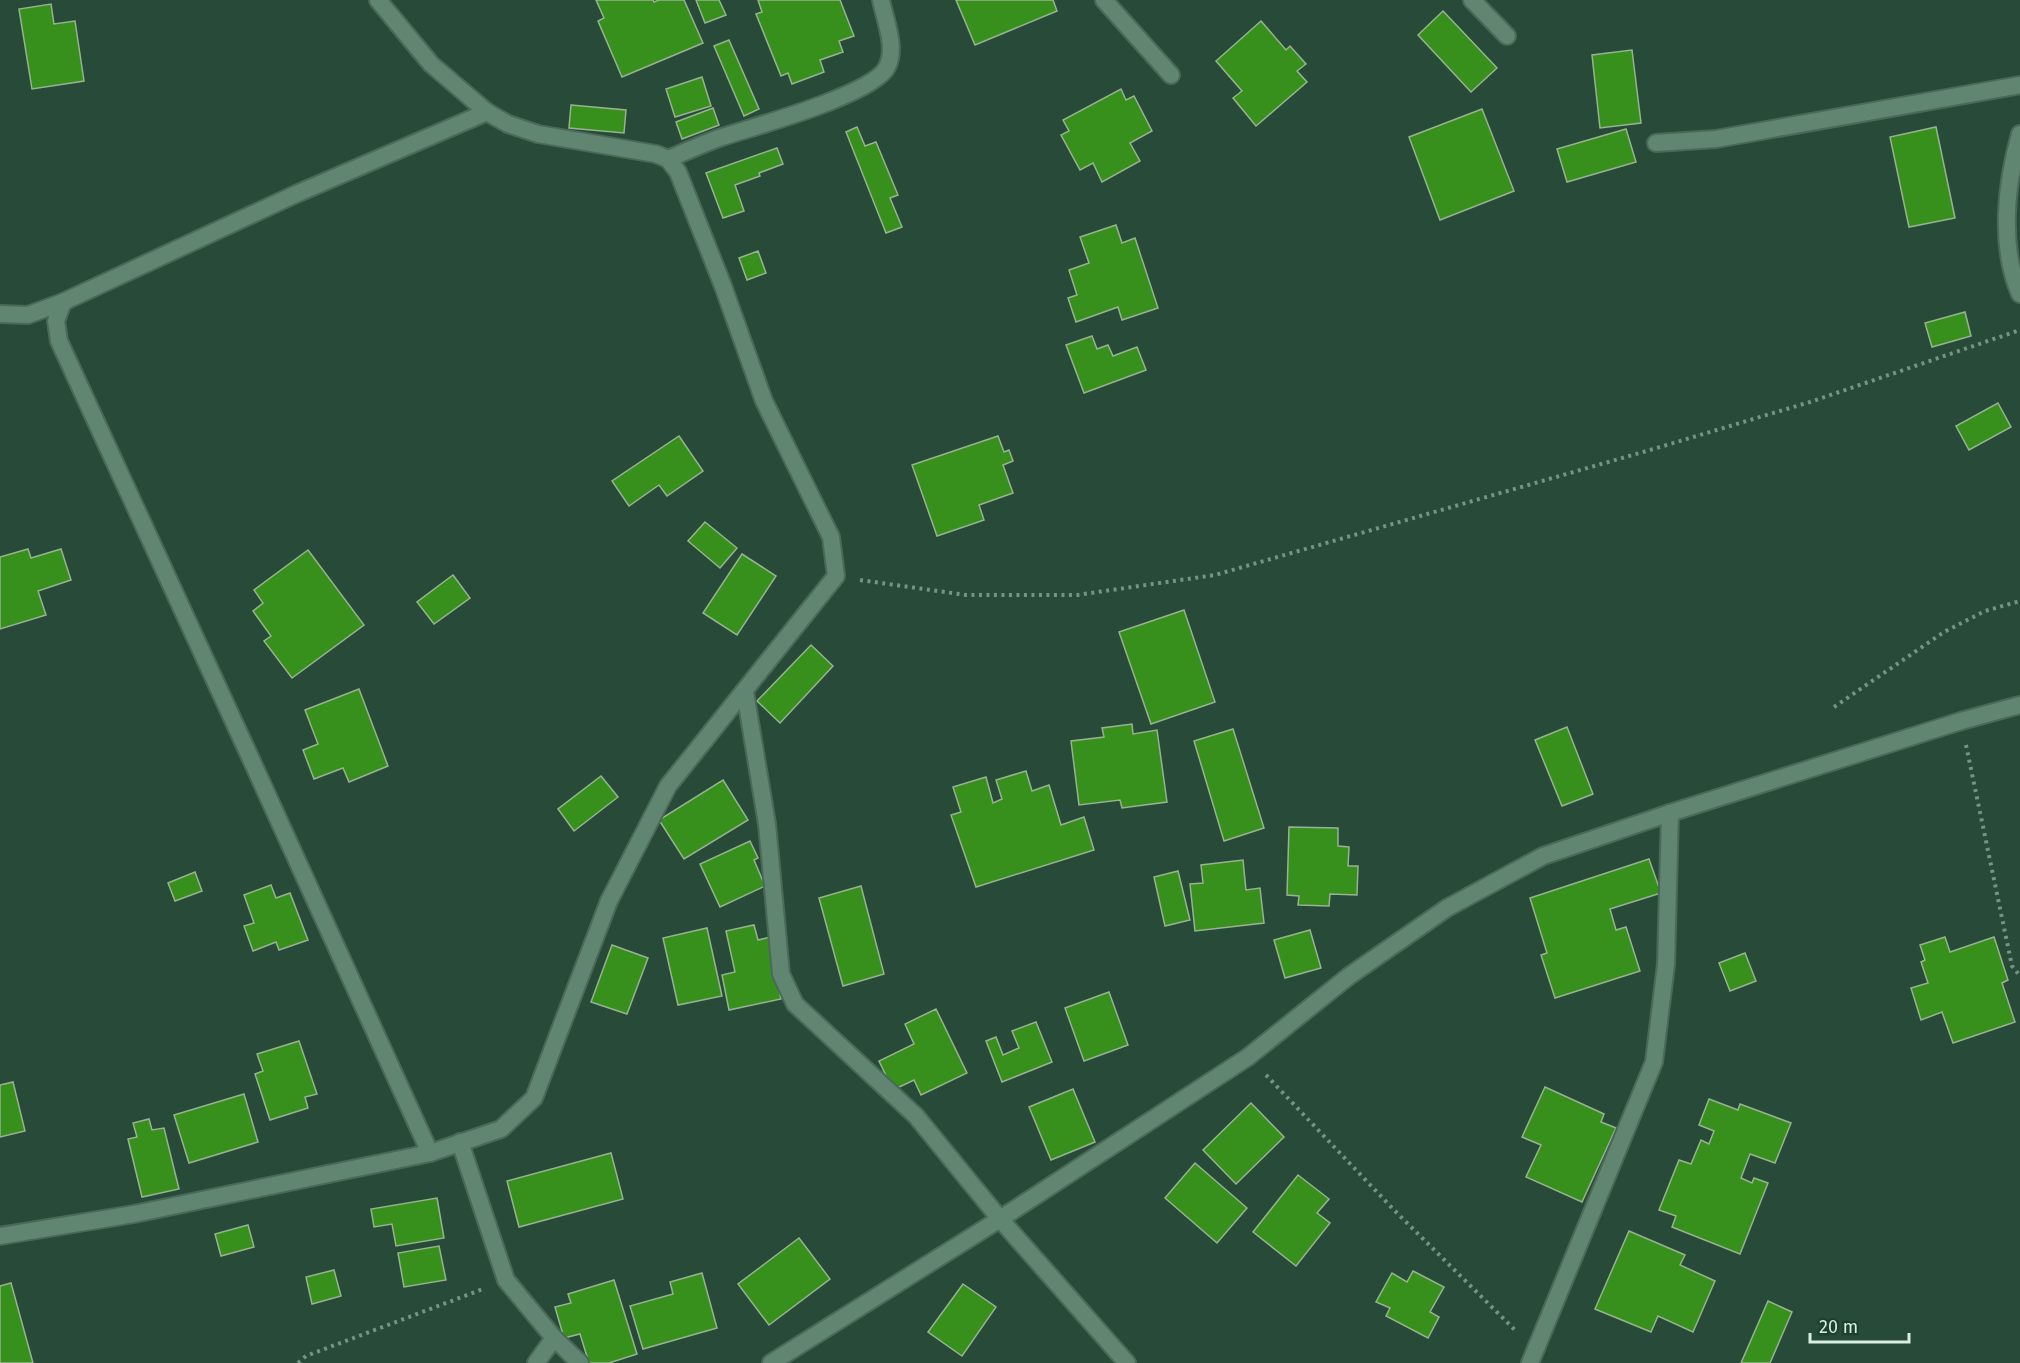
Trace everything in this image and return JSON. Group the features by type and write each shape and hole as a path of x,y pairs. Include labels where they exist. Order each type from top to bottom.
{"street":[{"path":"0,1236 134,1214 430,1153 501,1129 534,1098 614,890 668,786 836,576 831,537 764,401 723,286 678,172 668,159 656,154 538,134 508,124 487,112 431,64 378,0"},
{"path":"668,159 718,138 857,91 876,80 887,67 892,50 881,0"},
{"path":"1104,0 1171,75"},
{"path":"1472,0 1507,36"},
{"path":"1656,143 1726,137 2020,85"},
{"path":"0,314 28,315 63,302 296,194 487,112"},
{"path":"2020,134 2013,161 2006,220 2014,281 2020,294"},
{"path":"63,302 56,321 59,341 430,1153"},
{"path":"745,692 767,824 781,974 795,1004 916,1116 1000,1218 1127,1363"},
{"path":"771,1363 1248,1057 1349,976 1447,908 1542,856 1961,721 2020,705"},
{"path":"1533,1357 1654,1062 1666,964 1670,813"},
{"path":"460,1142 506,1280 554,1338 580,1363"},
{"path":"536,1363 554,1338"}],"path":[{"path":"836,576 966,594 1077,595 1215,575 1810,402 2020,330"},
{"path":"1834,707 1944,632 1984,611 2020,601"},
{"path":"1961,721 2012,966 2020,976"},
{"path":"1248,1057 1533,1357"},
{"path":"298,1363 306,1356 506,1280"}],"building":[{"path":"596,0 653,0 654,2 684,0 703,43 622,77 598,21 604,18"},
{"path":"696,0 719,0 726,15 705,23"},
{"path":"758,0 840,0 854,36 839,41 843,52 820,60 824,72 792,84 788,73 781,76 756,14 762,12"},
{"path":"956,0 1053,0 1057,11 975,45"},
{"path":"51,4 54,24 75,21 84,81 32,89 19,9"},
{"path":"1443,11 1497,68 1471,92 1418,35"},
{"path":"1261,21 1286,50 1290,46 1306,64 1297,71 1307,82 1256,126 1233,98 1242,91 1216,61"},
{"path":"729,40 759,109 744,116 714,46"},
{"path":"1632,50 1641,123 1600,128 1592,55"},
{"path":"702,77 711,106 675,117 666,89"},
{"path":"1121,89 1126,100 1134,96 1152,131 1130,143 1140,161 1102,182 1093,163 1080,170 1061,135 1069,131 1063,120"},
{"path":"571,105 626,110 624,133 569,128"},
{"path":"713,108 719,125 682,139 676,122"},
{"path":"1482,109 1514,191 1440,220 1409,137"},
{"path":"857,127 865,146 876,142 898,195 890,198 902,227 886,233 846,132"},
{"path":"1936,127 1955,218 1909,227 1890,137"},
{"path":"1626,129 1636,162 1567,182 1557,149"},
{"path":"777,148 783,164 735,185 744,211 723,218 706,173"},
{"path":"1116,225 1122,243 1135,238 1158,308 1122,320 1118,307 1076,322 1068,298 1077,295 1069,270 1089,263 1080,237"},
{"path":"758,251 766,273 747,280 739,258"},
{"path":"1965,312 1971,336 1932,347 1925,323"},
{"path":"1092,336 1097,349 1108,345 1113,356 1137,347 1146,370 1084,393 1066,345"},
{"path":"1998,403 2011,427 1969,450 1956,426"},
{"path":"679,436 703,471 667,496 659,485 629,506 612,481"},
{"path":"998,436 1004,452 1009,450 1013,461 1003,465 1013,493 979,505 984,520 937,536 912,465"},
{"path":"705,522 737,548 720,568 688,541"},
{"path":"28,549 31,558 61,549 71,580 38,591 46,615 0,629 0,557"},
{"path":"308,550 364,625 292,678 264,641 271,636 253,611 263,603 254,590"},
{"path":"742,554 776,576 737,635 703,613"},
{"path":"453,575 470,598 434,624 417,602"},
{"path":"1184,610 1215,702 1151,724 1119,632"},
{"path":"811,645 833,666 780,723 757,701"},
{"path":"359,689 388,766 349,782 343,768 314,779 303,750 318,744 305,710"},
{"path":"1132,724 1133,734 1157,730 1167,802 1122,808 1120,800 1079,805 1071,741 1104,737 1102,728"},
{"path":"1567,727 1593,794 1562,806 1535,740"},
{"path":"1233,729 1264,828 1224,841 1194,741"},
{"path":"1026,771 1032,791 1049,785 1061,825 1084,817 1094,850 976,887 951,815 961,812 953,787 986,777 993,803 1002,799 996,780"},
{"path":"601,776 618,797 574,831 558,809"},
{"path":"723,780 748,820 684,859 659,820"},
{"path":"1289,827 1338,828 1338,846 1349,847 1348,866 1358,866 1357,895 1330,894 1329,906 1298,905 1299,896 1287,895"},
{"path":"750,841 758,858 754,860 765,886 720,907 700,864"},
{"path":"1649,859 1661,893 1610,909 1616,930 1626,927 1640,971 1555,998 1541,955 1547,953 1530,898"},
{"path":"1243,860 1246,890 1260,888 1264,923 1195,931 1190,884 1203,883 1201,865"},
{"path":"1178,871 1190,920 1165,926 1154,877"},
{"path":"195,872 202,891 175,901 168,883"},
{"path":"271,885 276,898 290,893 308,940 279,950 276,942 253,951 244,926 254,923 244,895"},
{"path":"861,886 884,974 843,986 819,898"},
{"path":"754,925 758,940 771,937 781,999 729,1010 722,975 735,972 726,931"},
{"path":"707,928 722,996 678,1005 663,938"},
{"path":"1310,930 1321,968 1285,978 1274,940"},
{"path":"1945,937 1950,952 1994,937 2008,980 2002,983 2015,1022 1953,1043 1942,1012 1921,1020 1911,988 1928,983 1921,962 1925,960 1920,945"},
{"path":"612,945 648,958 627,1014 591,1002"},
{"path":"1745,953 1756,981 1730,991 1719,963"},
{"path":"1109,992 1128,1045 1084,1061 1065,1008"},
{"path":"936,1009 967,1073 921,1095 914,1080 893,1090 879,1061 914,1044 905,1024"},
{"path":"1036,1022 1052,1062 1002,1082 986,1041 996,1037 1003,1055 1019,1048 1012,1031"},
{"path":"299,1041 317,1094 305,1097 308,1108 270,1120 255,1074 263,1071 257,1054"},
{"path":"13,1082 25,1131 0,1137 0,1085"},
{"path":"1545,1087 1604,1114 1601,1122 1616,1128 1582,1202 1526,1177 1541,1145 1522,1137"},
{"path":"1073,1089 1095,1142 1051,1160 1029,1107"},
{"path":"244,1094 258,1142 189,1163 174,1115"},
{"path":"1709,1099 1738,1110 1740,1104 1791,1123 1775,1163 1750,1154 1741,1178 1752,1183 1754,1178 1768,1183 1740,1254 1672,1227 1676,1216 1659,1210 1679,1160 1691,1164 1701,1140 1709,1144 1714,1131 1699,1125"},
{"path":"1251,1103 1284,1137 1236,1184 1203,1150"},
{"path":"149,1119 152,1130 164,1128 179,1189 142,1197 128,1139 137,1137 133,1123"},
{"path":"611,1153 623,1199 519,1227 507,1181"},
{"path":"1195,1163 1247,1208 1217,1243 1165,1198"},
{"path":"1298,1175 1329,1199 1317,1213 1330,1223 1296,1266 1253,1232"},
{"path":"437,1198 444,1238 396,1246 392,1224 374,1227 371,1209"},
{"path":"248,1225 254,1247 221,1256 215,1234"},
{"path":"1629,1231 1685,1255 1680,1265 1715,1281 1693,1332 1658,1316 1651,1332 1595,1309"},
{"path":"799,1238 830,1279 769,1325 738,1284"},
{"path":"439,1246 446,1280 404,1287 398,1253"},
{"path":"334,1270 341,1296 312,1304 306,1277"},
{"path":"1413,1271 1444,1287 1430,1312 1439,1317 1428,1338 1386,1316 1390,1308 1376,1302 1392,1273 1407,1282"},
{"path":"702,1273 717,1328 643,1349 630,1306 673,1294 670,1282"},
{"path":"614,1280 637,1354 609,1363 589,1363 580,1334 564,1338 555,1307 571,1303 568,1294"},
{"path":"11,1283 33,1363 0,1363 0,1286"},
{"path":"963,1284 996,1307 962,1356 928,1332"},
{"path":"1768,1301 1792,1312 1770,1363 1741,1363"}]}
